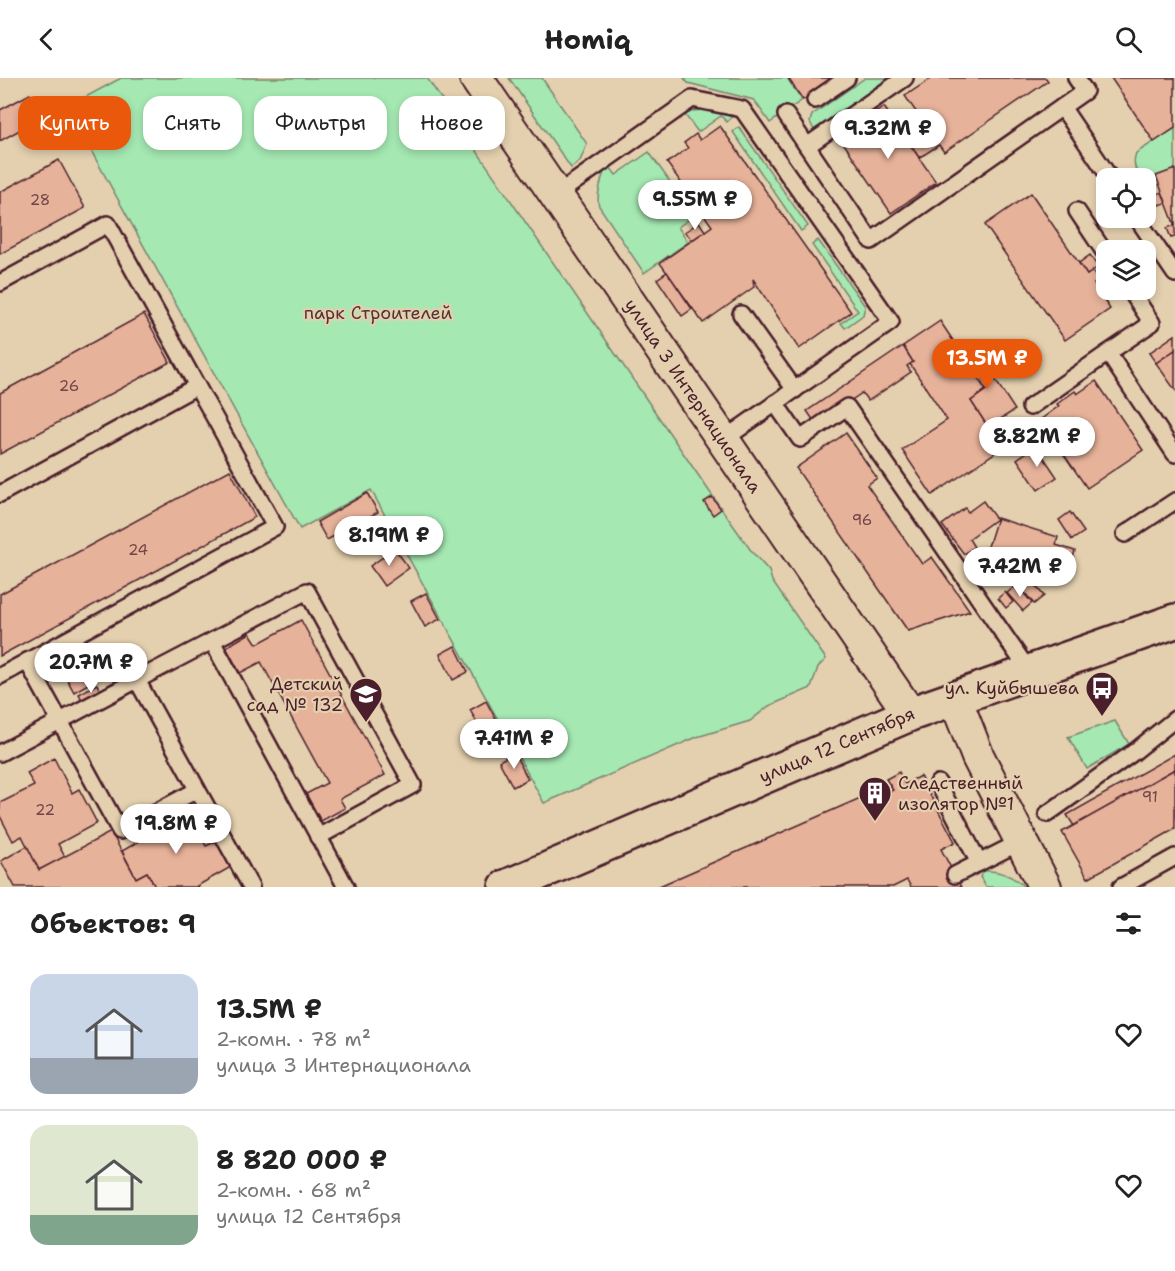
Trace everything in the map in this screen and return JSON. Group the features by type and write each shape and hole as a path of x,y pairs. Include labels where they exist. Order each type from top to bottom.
{"main road":[{"name":"улица 12 Сентября","path":"506,887 910,714 1175,621"}],"street":[{"name":"улица 3 Интернационала","path":"476,78 910,714"},
{"path":"955,698 978,757 1046,887"}],"lane":[{"path":"815,100 847,78"},
{"path":"807,146 905,78"},
{"path":"786,115 871,241 1085,91 1076,78"},
{"path":"556,195 692,99 742,109 891,322 723,440"},
{"path":"1062,107 1103,168"},
{"path":"1077,211 1096,240"},
{"path":"0,284 108,224 275,527 0,676"},
{"path":"1144,228 1175,274"},
{"path":"1030,407 1152,323 1137,300"},
{"path":"741,314 795,390"},
{"path":"1108,353 1175,454"},
{"path":"0,494 197,386"},
{"path":"775,403 800,439 847,407 1029,672"},
{"path":"1125,534 1175,501"},
{"path":"0,753 307,591 413,785 318,837"},
{"path":"212,641 346,887"},
{"path":"27,661 120,831 197,790"},
{"path":"137,680 251,887"},
{"path":"1047,814 1134,752 1175,719"},
{"path":"938,783 979,863"},
{"path":"955,875 1022,841"},
{"path":"1121,887 1175,857"}],"green space":[{"name":"парк Строителей","path":"121,78 427,78 439,96 399,96 399,150 476,150 707,488 752,552 769,571 772,581 826,659 818,667 811,688 769,706 750,721 697,737 544,803 371,490 300,529 91,150 131,150 131,96 87,96"},
{"path":"509,78 542,78 587,144 580,161 571,168"},
{"path":"684,78 787,78 802,100 770,123 754,100 688,83"},
{"path":"865,78 889,78 814,130 810,122 812,115"},
{"path":"703,110 732,117 727,122 721,116 698,132 685,115"},
{"path":"739,127 808,226 801,231 733,132"},
{"path":"1175,128 1175,173 1156,181 1156,168 1135,168 1136,153"},
{"path":"649,152 694,216 678,227 688,242 644,273 599,206 598,198 604,172 610,167 616,175"},
{"path":"818,240 865,306 863,315 845,328 841,323 858,311 812,245"},
{"path":"1115,721 1129,744 1087,769 1068,737"},
{"path":"985,871 1006,875 1025,887 986,887 980,877"}],"building":[{"path":"788,78 831,78 832,80 803,100"},
{"path":"932,78 1046,78 1048,81 944,152 939,145 919,158 909,142 928,129 905,96"},
{"path":"1111,78 1175,78 1175,128 1154,142"},
{"path":"18,100 18,131 0,141 0,110"},
{"path":"884,107 936,182 891,213 840,138"},
{"path":"720,126 851,312 799,349 753,279 754,287 703,323 660,263 712,226 667,163 688,148 684,143 696,134 700,140"},
{"path":"59,160 85,208 0,254 0,192"},
{"path":"1175,169 1175,226 1156,176"},
{"path":"1162,192 1166,203 1158,205 1156,195"},
{"path":"1031,193 1087,275 1092,271 1096,277 1094,284 1096,300 1104,300 1110,309 1065,340 985,225"},
{"path":"699,222 705,231 692,240 685,232"},
{"path":"1175,225 1175,237 1171,238 1167,228"},
{"path":"1090,255 1096,264 1096,268 1087,275 1079,263"},
{"path":"667,272 692,309 682,316 657,279"},
{"path":"144,314 170,362 0,454 0,393"},
{"path":"940,321 986,390 971,401 1002,448 932,495 902,450 947,420 910,364 913,362 903,346"},
{"path":"1175,335 1175,350 1156,363 1149,353"},
{"path":"971,343 1015,410 988,427 971,401 986,390 960,351"},
{"path":"903,346 913,362 907,366 911,372 868,401 862,393 816,424 807,411"},
{"path":"1175,350 1175,390 1156,363"},
{"path":"1096,381 1143,450 1087,488 1040,420 1075,391 1077,394"},
{"path":"846,433 877,478 867,485 922,564 932,557 970,611 908,631 796,468"},
{"path":"1036,446 1057,477 1038,490 1017,459"},
{"path":"230,470 255,517 0,656 0,594"},
{"path":"367,493 378,512 327,540 317,522"},
{"path":"712,497 721,509 713,515 704,502"},
{"path":"983,501 996,519 969,539 974,547 964,554 942,525 965,508 968,512"},
{"path":"1070,512 1084,532 1072,540 1059,520"},
{"path":"997,518 1058,537 1056,545 1075,551 1066,581 985,556"},
{"path":"395,549 409,568 384,586 370,566"},
{"path":"983,567 996,571 994,578 981,574"},
{"path":"1029,578 1044,596 1034,604 1019,586"},
{"path":"1017,585 1032,603 1023,611 1007,593"},
{"path":"1005,592 1013,602 1006,608 998,598"},
{"path":"426,593 440,619 425,627 411,601"},
{"path":"301,620 385,775 340,799 345,808 321,821 306,794 327,783 261,662 240,673 226,647 250,633 257,644"},
{"path":"455,646 468,672 453,680 440,654"},
{"path":"92,654 104,675 74,692 62,670"},
{"path":"124,661 133,677 122,683 114,667"},
{"path":"97,684 102,694 84,703 79,694"},
{"path":"486,701 500,727 484,735 470,710"},
{"path":"514,753 528,779 513,787 499,761"},
{"path":"1175,754 1175,769 1074,826 1067,815"},
{"path":"54,758 72,793 79,789 97,823 58,844 65,857 39,870 22,836 13,841 0,816 0,803 34,786 27,773"},
{"path":"1175,769 1175,829 1088,878 1062,832"},
{"name":"Следственный изолятор №1","path":"899,772 905,784 920,776 955,842 941,849 961,887 911,887 907,880 893,887 657,887 865,796 868,803 893,790 886,779"},
{"path":"186,808 206,846 217,841 231,867 198,887 155,887 147,872 136,878 122,851 154,833 151,827"},
{"path":"111,832 136,878 147,872 155,887 15,887 1,861 27,846 39,870"}],"place":[{"name":"ул. Куйбышева","path":"1102,717"},
{"name":"Детский сад № 132","path":"366,723"},
{"name":"Следственный изолятор №1","path":"875,822"}]}
